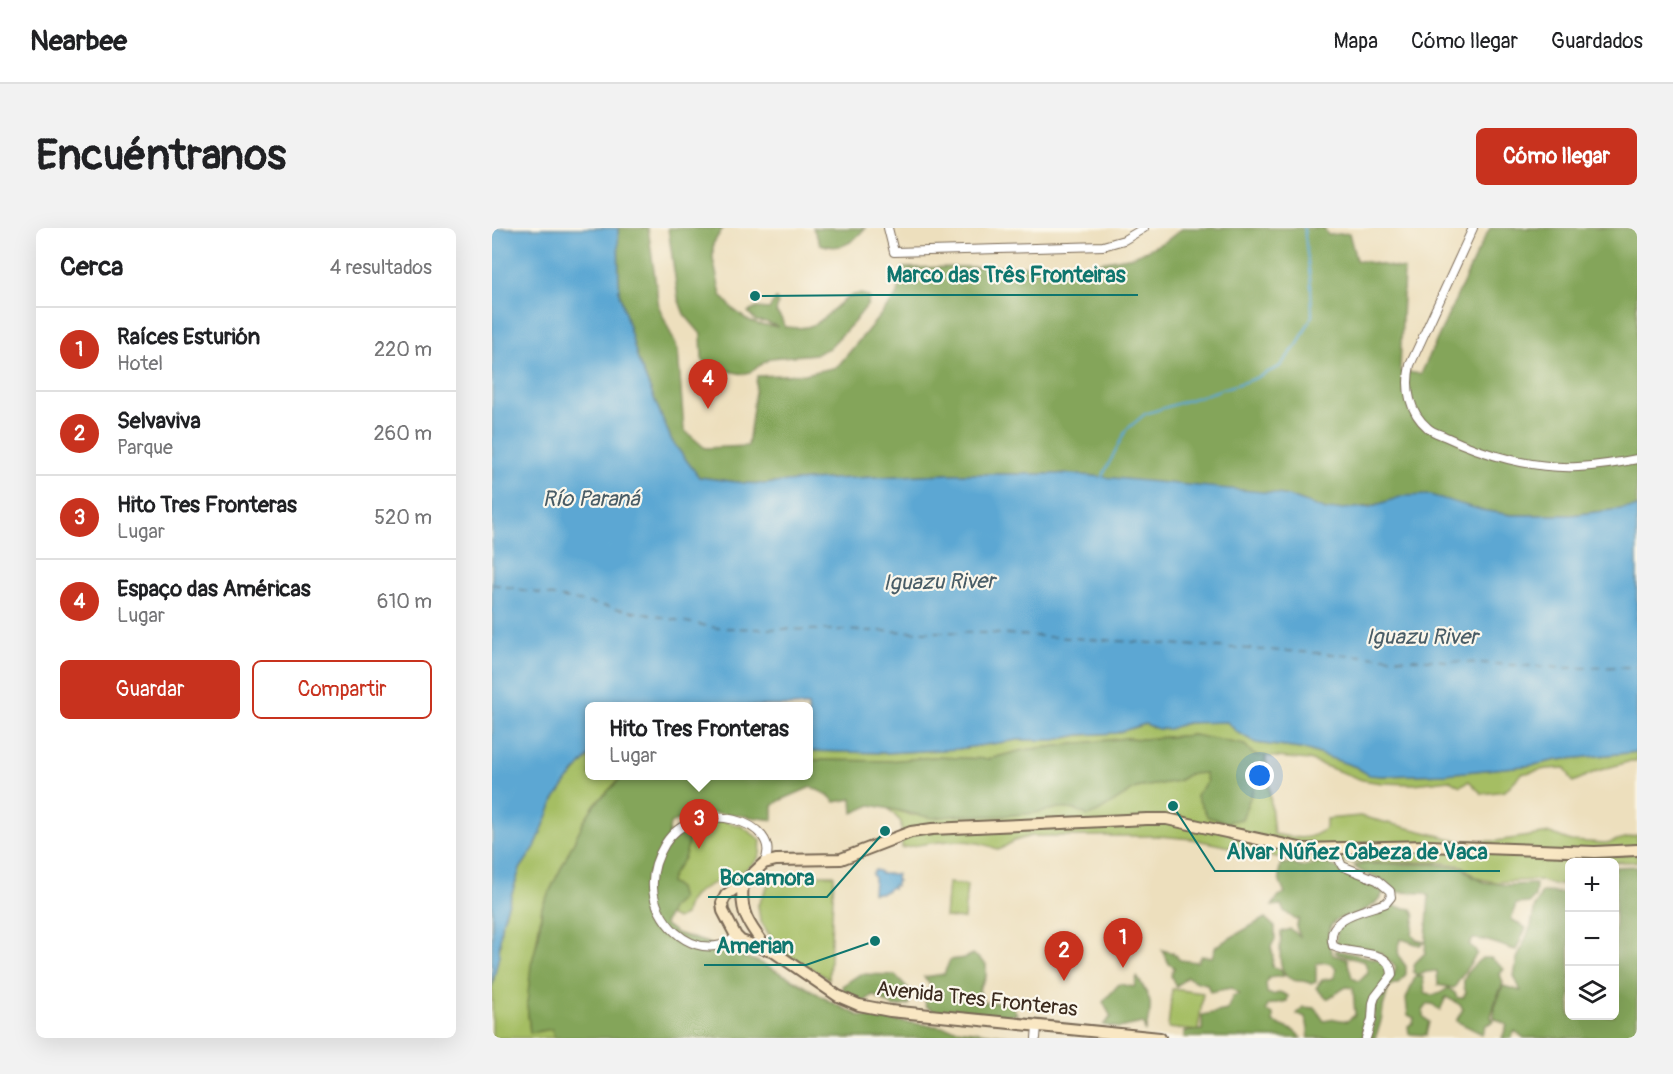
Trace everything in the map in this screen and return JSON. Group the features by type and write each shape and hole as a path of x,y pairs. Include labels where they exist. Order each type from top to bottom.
{"main road":[{"path":"769,950 741,941 736,936 723,911 722,903 726,895 764,863 776,860 841,859 911,832 932,829 1129,818 1167,819 1304,849 1427,846 1595,852 1637,850"},
{"path":"743,883 742,909 746,919 769,950"},
{"name":"Avenida Tres Fronteras","path":"769,950 838,996 860,1005 890,1011 1160,1038"}],"street":[{"path":"888,228 894,252 1103,246 1124,240 1144,228"},
{"path":"1473,228 1410,365 1406,380 1408,396 1416,414 1428,429 1461,444 1497,456 1536,464 1576,467 1637,459"},
{"path":"736,936 724,945 709,947 680,937 670,928 659,911 654,897 653,879 657,858 675,831 684,824 695,820 722,817 742,821 754,828 768,848 764,863"},
{"path":"1334,848 1342,866 1377,880 1390,891 1391,897 1386,903 1344,917 1335,924 1331,939 1333,946 1340,950 1377,955 1392,967 1392,975 1375,997 1366,1038"},
{"path":"1036,1038 1037,1026"}],"green space":[{"path":"618,228 648,228 659,307 678,350 684,430 705,448 748,446 757,376 805,374 837,367 898,294 903,268 1083,265 1134,256 1166,241 1183,228 1324,228 1328,235 1349,233 1356,260 1404,269 1400,371 1421,374 1490,228 1637,228 1637,507 1571,515 1511,515 1481,510 1380,504 1326,510 1288,496 1071,474 948,474 764,484 698,477 672,441 638,360 619,292"},
{"path":"668,228 723,228 713,244 713,259 721,295 733,309 746,319 758,324 779,327 756,321 748,312 757,308 769,309 776,299 778,303 776,312 785,327 792,328 813,325 854,295 862,294 869,297 868,304 829,348 816,354 771,358 743,374 708,367 702,359 701,334 684,314 678,298"},
{"path":"813,228 865,228 850,242 834,247 820,244"},
{"path":"1227,722 1237,732 1256,743 1308,750 1381,776 1445,774 1637,752 1637,761 1597,771 1573,782 1565,768 1521,774 1505,791 1482,794 1469,781 1460,786 1450,780 1414,784 1362,780 1309,760 1254,755 1194,735 1126,738 1023,750 989,759 932,757 890,761 813,760 813,751 885,753 958,749 1018,740 1055,740 1079,735 1116,733 1145,724 1165,728 1190,723"},
{"path":"1194,735 1245,745 1254,755 1266,756 1242,819 1227,822 1208,817 1196,795 1207,782 1205,773 1189,774 1178,781 1136,788 1088,816 1077,810 1058,808 1035,813 999,816 960,815 933,818 871,805 853,813 852,799 835,802 828,795 811,787 773,806 773,820 707,813 688,816 670,824 668,838 689,830 685,855 670,883 678,888 681,899 672,907 664,924 676,933 739,953 743,957 759,962 860,1016 1025,1038 554,1038 552,1029 530,1033 527,1004 531,965 539,935 542,907 585,819 595,804 619,780 813,780 813,760 890,761 932,757 989,759 1023,750 1126,738"},
{"path":"1266,756 1274,834 1295,838 1308,837 1320,832 1326,828 1326,819 1360,816 1461,841 1496,841 1550,833 1571,841 1606,843 1637,835 1637,862 1619,862 1619,858 1565,858 1565,884 1553,885 1539,880 1495,882 1476,878 1463,866 1438,862 1322,863 1296,861 1192,839 1159,836 1031,836 1014,841 999,850 988,845 964,841 939,842 902,848 901,822 887,807 911,815 999,816 1035,813 1058,808 1077,810 1088,816 1136,788 1177,781 1189,774 1205,773 1207,782"},
{"path":"585,761 585,780 619,780 595,804 585,819 542,907 527,1004 530,1032 552,1029 554,1038 492,1038 492,987 499,955 501,926 520,869 535,847 554,800"},
{"path":"719,820 741,826 761,840 760,854 754,863 745,869 697,893 689,902 685,915 677,919 668,915 663,856 686,825"},
{"path":"1290,863 1300,867 1322,863 1338,868 1384,892 1375,903 1366,909 1335,921 1329,934 1329,945 1333,955 1347,959 1352,978 1359,981 1368,973 1365,962 1338,954 1336,950 1380,960 1388,967 1389,976 1383,983 1363,1038 1308,1038 1306,1017 1297,1014 1303,1007 1315,1008 1324,1021 1335,1019 1347,1021 1355,1015 1353,988 1346,987 1327,999 1316,988 1322,980 1334,978 1336,969 1332,965 1325,962 1316,964 1316,982 1311,984 1287,977 1281,966 1281,932 1290,929 1300,936 1296,927 1299,919 1296,920 1284,911 1281,905 1272,906 1278,897 1285,893 1279,879 1281,864"},
{"path":"1436,864 1463,868 1484,882 1508,885 1536,884 1535,897 1529,903 1516,904 1511,919 1526,928 1516,950 1490,941 1473,939 1469,944 1477,953 1454,988 1438,985 1437,971 1426,972 1418,976 1413,972 1415,963 1425,953 1429,896 1424,893 1395,892 1385,882 1354,866"},
{"path":"1637,866 1637,1038 1524,1038 1515,1031 1511,1038 1502,1038 1507,1025 1494,1018 1495,1006 1503,986 1521,991 1514,976 1517,959 1542,892 1565,891 1565,1020 1619,1020 1619,867"},
{"path":"773,875 834,875 829,979 789,956 768,933 760,920 758,905"},
{"path":"948,883 967,885 964,919 945,917"},
{"path":"1393,903 1396,907 1412,909 1415,916 1412,934 1416,940 1425,942 1420,945 1400,939 1398,953 1406,966 1406,974 1399,984 1393,984 1388,989 1375,1038 1369,1038 1377,1001 1393,978 1396,967 1380,953 1336,944 1337,929 1351,918 1371,913 1377,906"},
{"path":"1265,918 1275,927 1275,939 1271,947 1272,967 1280,969 1284,976 1269,978 1266,983 1267,993 1273,995 1280,992 1288,996 1287,1001 1268,1005 1266,1011 1273,1014 1273,1022 1294,1031 1302,1038 1184,1037 1184,1032 1202,1030 1202,1015 1227,1010 1233,996 1239,994 1231,988 1210,992 1207,984 1187,977 1176,987 1171,976 1174,967 1169,964 1162,950 1173,953 1180,960 1197,962 1201,956 1212,957 1216,946"},
{"path":"973,954 986,964 986,977 979,989 983,1002 1011,1003 1017,1014 988,1017 975,1013 963,1016 941,1015 926,1006 924,996 931,986 924,977 944,974 950,960 965,958"},
{"path":"1482,958 1491,958 1504,969 1500,974 1503,983 1491,1017 1494,1021 1486,1025 1482,1034 1456,1021 1463,1009 1446,997 1440,1010 1428,1004 1423,1011 1423,1016 1429,1022 1426,1035 1409,1034 1408,1026 1413,1023 1414,1018 1408,1015 1406,999 1415,977 1423,977 1425,993 1437,994 1448,988 1455,993 1457,998 1463,998 1466,992 1465,977"},
{"path":"860,974 895,975 910,990 909,1005 894,1007 873,995 861,1004 846,995 842,986"},
{"path":"1137,977 1150,1002 1150,1014 1145,1031 1143,1023 1119,1028 1103,1025 1111,1017 1103,1002 1119,984 1134,987"},
{"path":"1172,989 1203,993 1198,1031 1168,1028"}],"water":[{"name":"Iguazu River","path":"492,228 618,228 619,292 638,360 672,441 699,477 764,484 948,474 1071,474 1273,493 1326,510 1370,507 1403,496 1430,495 1481,510 1511,515 1571,515 1637,507 1637,752 1445,774 1381,776 1369,775 1356,767 1308,750 1256,743 1237,732 1227,722 1186,723 1169,729 1158,729 1145,724 1116,733 1079,735 1055,740 1018,740 958,749 885,753 813,751 813,702 585,702 585,761 554,800 535,847 520,869 501,926 499,955 492,987"},
{"path":"875,870 881,874 897,874 896,886 893,885 893,888 883,893 873,893 872,874"}],"waterway":[{"path":"1101,479 1126,430 1145,414 1251,380 1279,367 1298,344 1312,316 1304,228"}],"ferry route":[{"path":"492,584 717,628 988,633 1562,668 1637,667"}],"place":[{"name":"Marco das Três Fronteiras","path":"755,296"},
{"name":"Espaço das Américas","path":"708,409"},
{"name":"Alvar Núñez Cabeza de Vaca","path":"1173,806"},
{"name":"Bocamora","path":"885,831"},
{"name":"Hito Tres Fronteras","path":"699,849"},
{"name":"Amerian","path":"875,941"},
{"name":"Raíces Esturión","path":"1123,968"},
{"name":"Selvaviva","path":"1064,981"}],"water label":[{"name":"Río Paraná","path":"591,499"}]}
